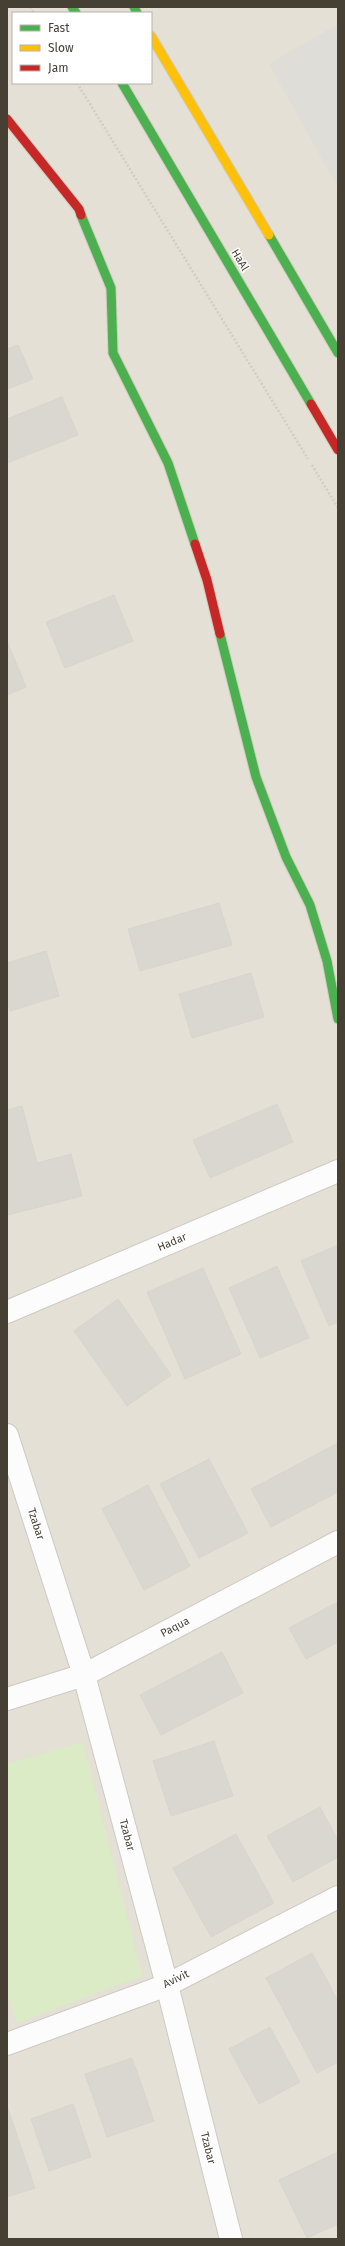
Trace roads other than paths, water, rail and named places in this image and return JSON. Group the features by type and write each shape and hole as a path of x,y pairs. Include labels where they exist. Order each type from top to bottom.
{"street":[{"path":"152,38 338,353"},
{"name":"HaAl","path":"123,84 338,450"},
{"path":"7,119 79,209 111,288 113,353 168,463 207,580 256,777 286,857 310,905 327,961 338,1019"},
{"name":"Hadar","path":"7,1312 338,1171"},
{"name":"Tzabar","path":"7,1435 84,1675 167,1985 231,2239"},
{"name":"Paqua","path":"7,1699 84,1675 338,1542"},
{"name":"Avivit","path":"7,2044 167,1985 338,1897"}]}
